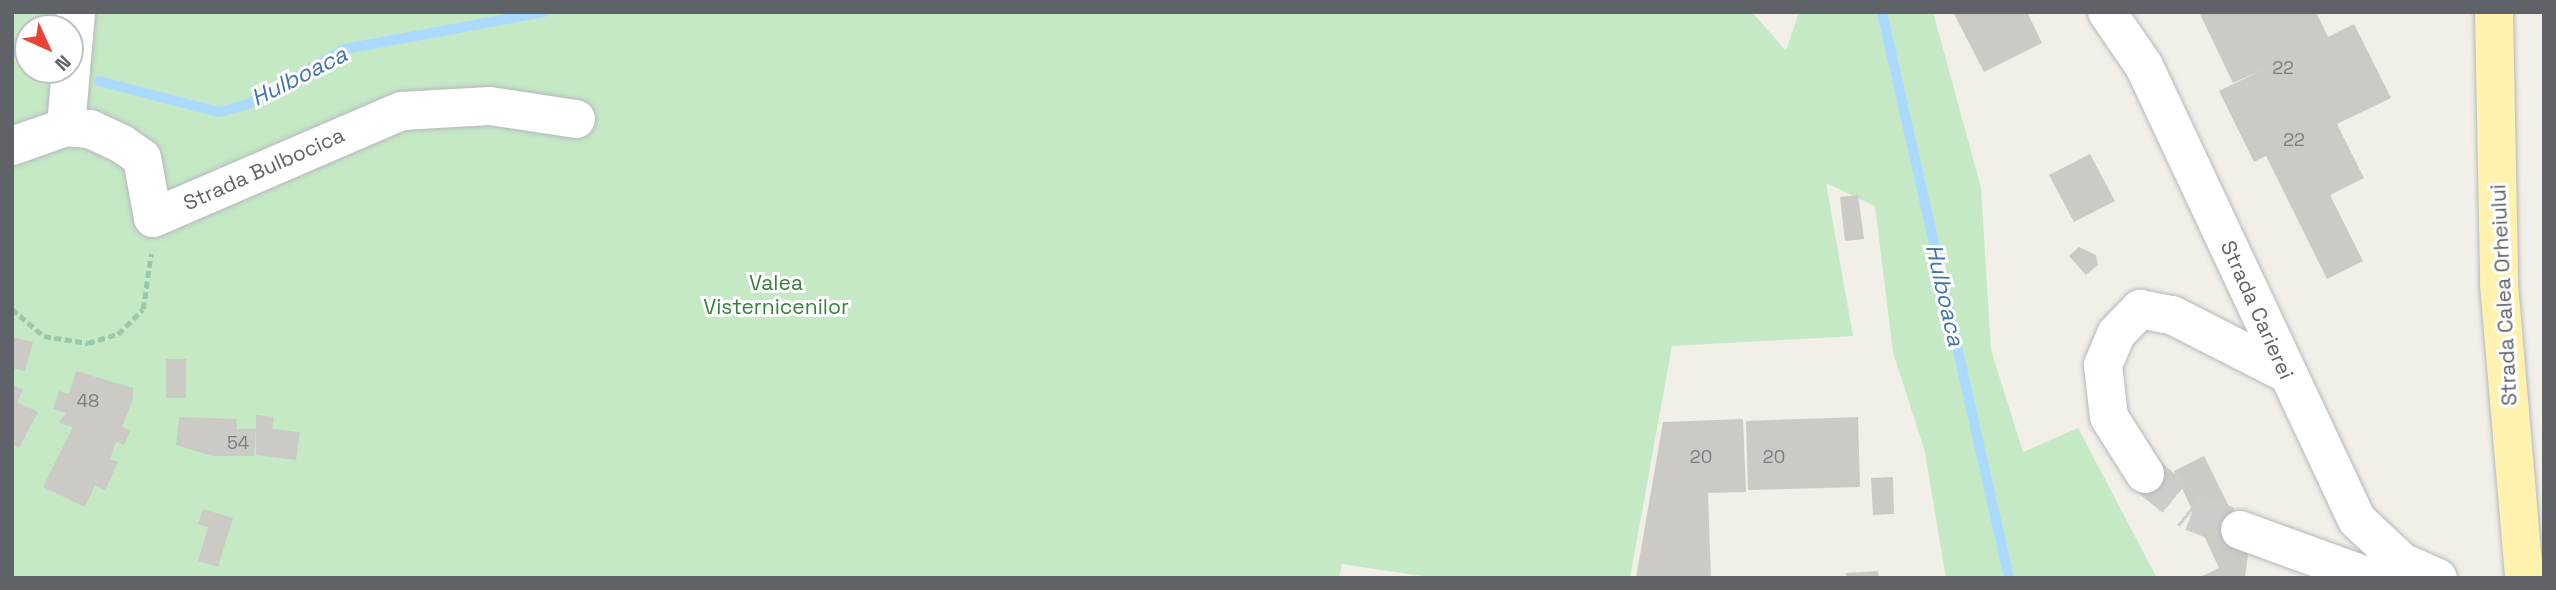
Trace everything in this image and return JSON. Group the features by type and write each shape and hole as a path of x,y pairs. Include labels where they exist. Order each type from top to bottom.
{"main road":[{"name":"Strada Calea Orheiului","path":"2494,12 2499,284 2524,578"}],"street":[{"path":"12,146 66,127 76,12"},
{"name":"Strada Carierei","path":"2107,12 2144,66 2254,294 2284,372 2357,520 2402,562 2438,578"},
{"name":"Strada Bulbocica","path":"66,127 90,128 142,158 153,218 402,111 490,106 576,118"},
{"path":"2145,474 2109,417 2103,365 2116,334 2140,309 2172,315 2284,372"},
{"path":"2240,530 2372,578"}],"path":[{"path":"12,309 44,336 88,343 118,334 142,309 153,218"}],"green space":[{"name":"Valea Visternicenilor","path":"12,12 1752,12 1786,51 1799,12 1933,12 1981,188 1991,350 2023,452 2078,428 2157,578 1946,578 1925,452 1893,352 1875,206 1826,183 1853,336 1672,346 1630,578 1435,578 1342,564 1339,578 12,578"}],"building":[{"path":"1953,12 2027,12 2042,43 1984,72"},
{"path":"2199,12 2316,12 2328,37 2354,24 2391,98 2337,124 2364,178 2330,195 2363,261 2327,279 2266,156 2254,162 2219,91 2264,69 2233,83"},
{"path":"2090,154 2115,201 2074,222 2049,175"},
{"path":"1858,195 1864,239 1845,241 1840,197"},
{"path":"2079,247 2096,255 2098,265 2086,275 2069,256"},
{"path":"13,337 33,342 25,371 12,368"},
{"path":"166,359 186,359 186,398 166,398"},
{"path":"76,371 133,388 133,399 122,427 131,430 124,445 116,442 110,459 118,462 105,490 95,485 85,507 43,487 73,427 59,423 66,413 53,409 59,391 69,394"},
{"path":"12,385 23,390 17,402 38,412 19,448 12,444"},
{"path":"256,415 274,417 272,429 300,432 296,460 256,455"},
{"path":"179,417 236,419 237,429 256,429 254,456 212,456 176,445"},
{"path":"1858,417 1860,487 1748,490 1746,421"},
{"path":"1743,419 1746,492 1708,493 1711,578 1636,578 1663,422"},
{"path":"2204,456 2249,547 2245,578 2198,578 2219,568 2174,471"},
{"path":"1893,477 1894,514 1873,515 1871,478"},
{"path":"203,509 233,518 218,567 198,561 208,527 198,524"},
{"path":"1878,571 1879,578 1846,578 1846,573"}],"waterway":[{"name":"Hulboaca","path":"99,81 219,112 248,104 345,49 544,12"},
{"name":"Hulboaca","path":"1882,12 2009,578"}],"tunnel":[{"path":"2145,474 2192,512 2240,530"}]}
